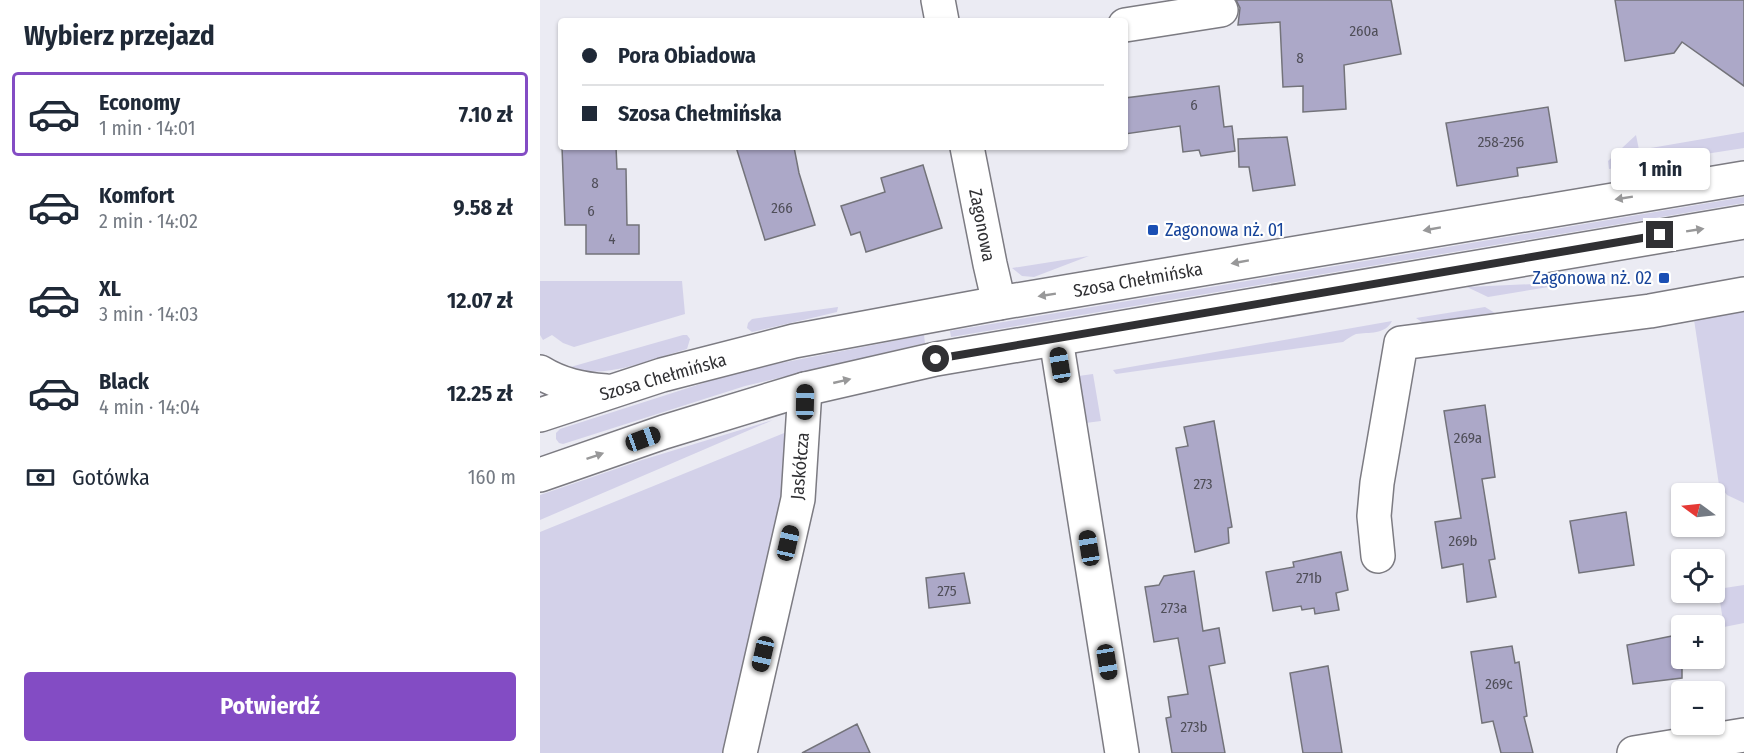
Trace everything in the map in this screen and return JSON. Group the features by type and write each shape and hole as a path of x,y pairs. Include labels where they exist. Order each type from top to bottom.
{"main road":[{"path":"938,0 941,18"},
{"path":"1128,25 1221,10"},
{"name":"Zagonowa","path":"968,150 999,303"},
{"name":"Szosa Chełmińska","path":"540,415 662,375 794,341 999,303 1744,178"},
{"path":"540,475 664,432 805,389 936,359 1744,222"},
{"path":"1378,556 1374,516 1377,483 1401,343 1650,311 1744,294"},
{"path":"1056,339 1122,753"},
{"path":"540,372 574,387 611,392"},
{"name":"Jaskółcza","path":"740,753 798,498 805,389"},
{"path":"1634,753 1744,735"}],"shaded area":[{"path":"1744,132 1744,148 1609,169 1608,161 1636,135 1639,150"},
{"path":"1744,197 1744,203 951,337 950,331"},
{"path":"1089,256 1034,277 1022,276 1012,268"},
{"path":"1744,279 1744,287 1507,326 1450,322 1425,324 1416,318 1485,307 1505,319"},
{"path":"540,281 682,281 685,314 574,347 552,335 543,340 540,335"},
{"path":"1579,282 1488,297 1467,287"},
{"path":"1744,305 1744,503 1727,495 1725,483 1719,483 1693,313"},
{"path":"838,307 837,312 752,332 747,328 752,319"},
{"path":"1392,321 1381,331 1356,334 1343,342 1116,374 1113,370"},
{"path":"687,335 690,339 687,349 642,363 597,372 567,368"},
{"path":"924,335 925,343 745,386 563,444 556,439 556,433 560,429 741,371"},
{"path":"1093,374 1101,421 1078,424 1071,377"},
{"path":"773,420 540,520 540,495 642,460"},
{"path":"794,429 787,475 726,753 540,753 540,532"},
{"path":"1744,585 1744,623 1725,627 1725,615 1722,615 1720,603 1725,603 1725,588"}],"building":[{"path":"1236,0 1391,0 1401,54 1344,65 1346,109 1303,112 1303,86 1283,87 1280,22 1238,25 1240,8"},
{"path":"1615,0 1744,0 1744,86 1682,42 1674,53 1625,61"},
{"path":"1219,86 1224,127 1232,126 1235,151 1201,156 1199,150 1183,152 1180,126 1128,134 1128,98"},
{"path":"1548,107 1557,162 1517,168 1518,176 1457,186 1446,123"},
{"path":"1287,137 1295,185 1253,191 1249,167 1239,167 1238,139"},
{"path":"562,150 616,150 617,169 626,169 627,225 639,225 639,254 586,254 586,225 565,225"},
{"path":"737,150 795,150 815,225 765,240"},
{"path":"923,165 942,228 866,252 860,232 851,235 841,206 885,192 881,178"},
{"path":"1485,405 1495,477 1482,479 1495,559 1489,560 1496,597 1467,602 1463,564 1442,568 1435,522 1461,518 1444,411"},
{"path":"1214,421 1232,527 1228,528 1229,543 1195,552 1176,448 1188,446 1184,427"},
{"path":"1626,512 1634,565 1579,573 1570,521"},
{"path":"1341,552 1348,590 1336,593 1339,610 1315,614 1314,608 1302,610 1301,606 1273,611 1266,572 1294,567 1293,562"},
{"path":"1194,571 1203,631 1219,628 1225,663 1209,666 1225,753 1172,753 1166,718 1171,717 1168,697 1188,694 1178,638 1154,642 1145,587 1159,585 1164,576"},
{"path":"964,573 970,603 929,608 926,578"},
{"path":"1671,636 1671,669 1682,669 1682,678 1633,684 1627,645"},
{"path":"1512,646 1515,663 1519,662 1527,716 1524,717 1533,753 1501,753 1493,721 1482,723 1471,652"},
{"path":"1328,666 1342,753 1303,753 1290,673"},
{"path":"857,724 870,753 802,753"}],"place":[{"name":"Zagonowa nż. 01","path":"1153,230"},
{"name":"Zagonowa nż. 02","path":"1664,278"}],"route":[{"path":"936,359 1660,235"}]}
